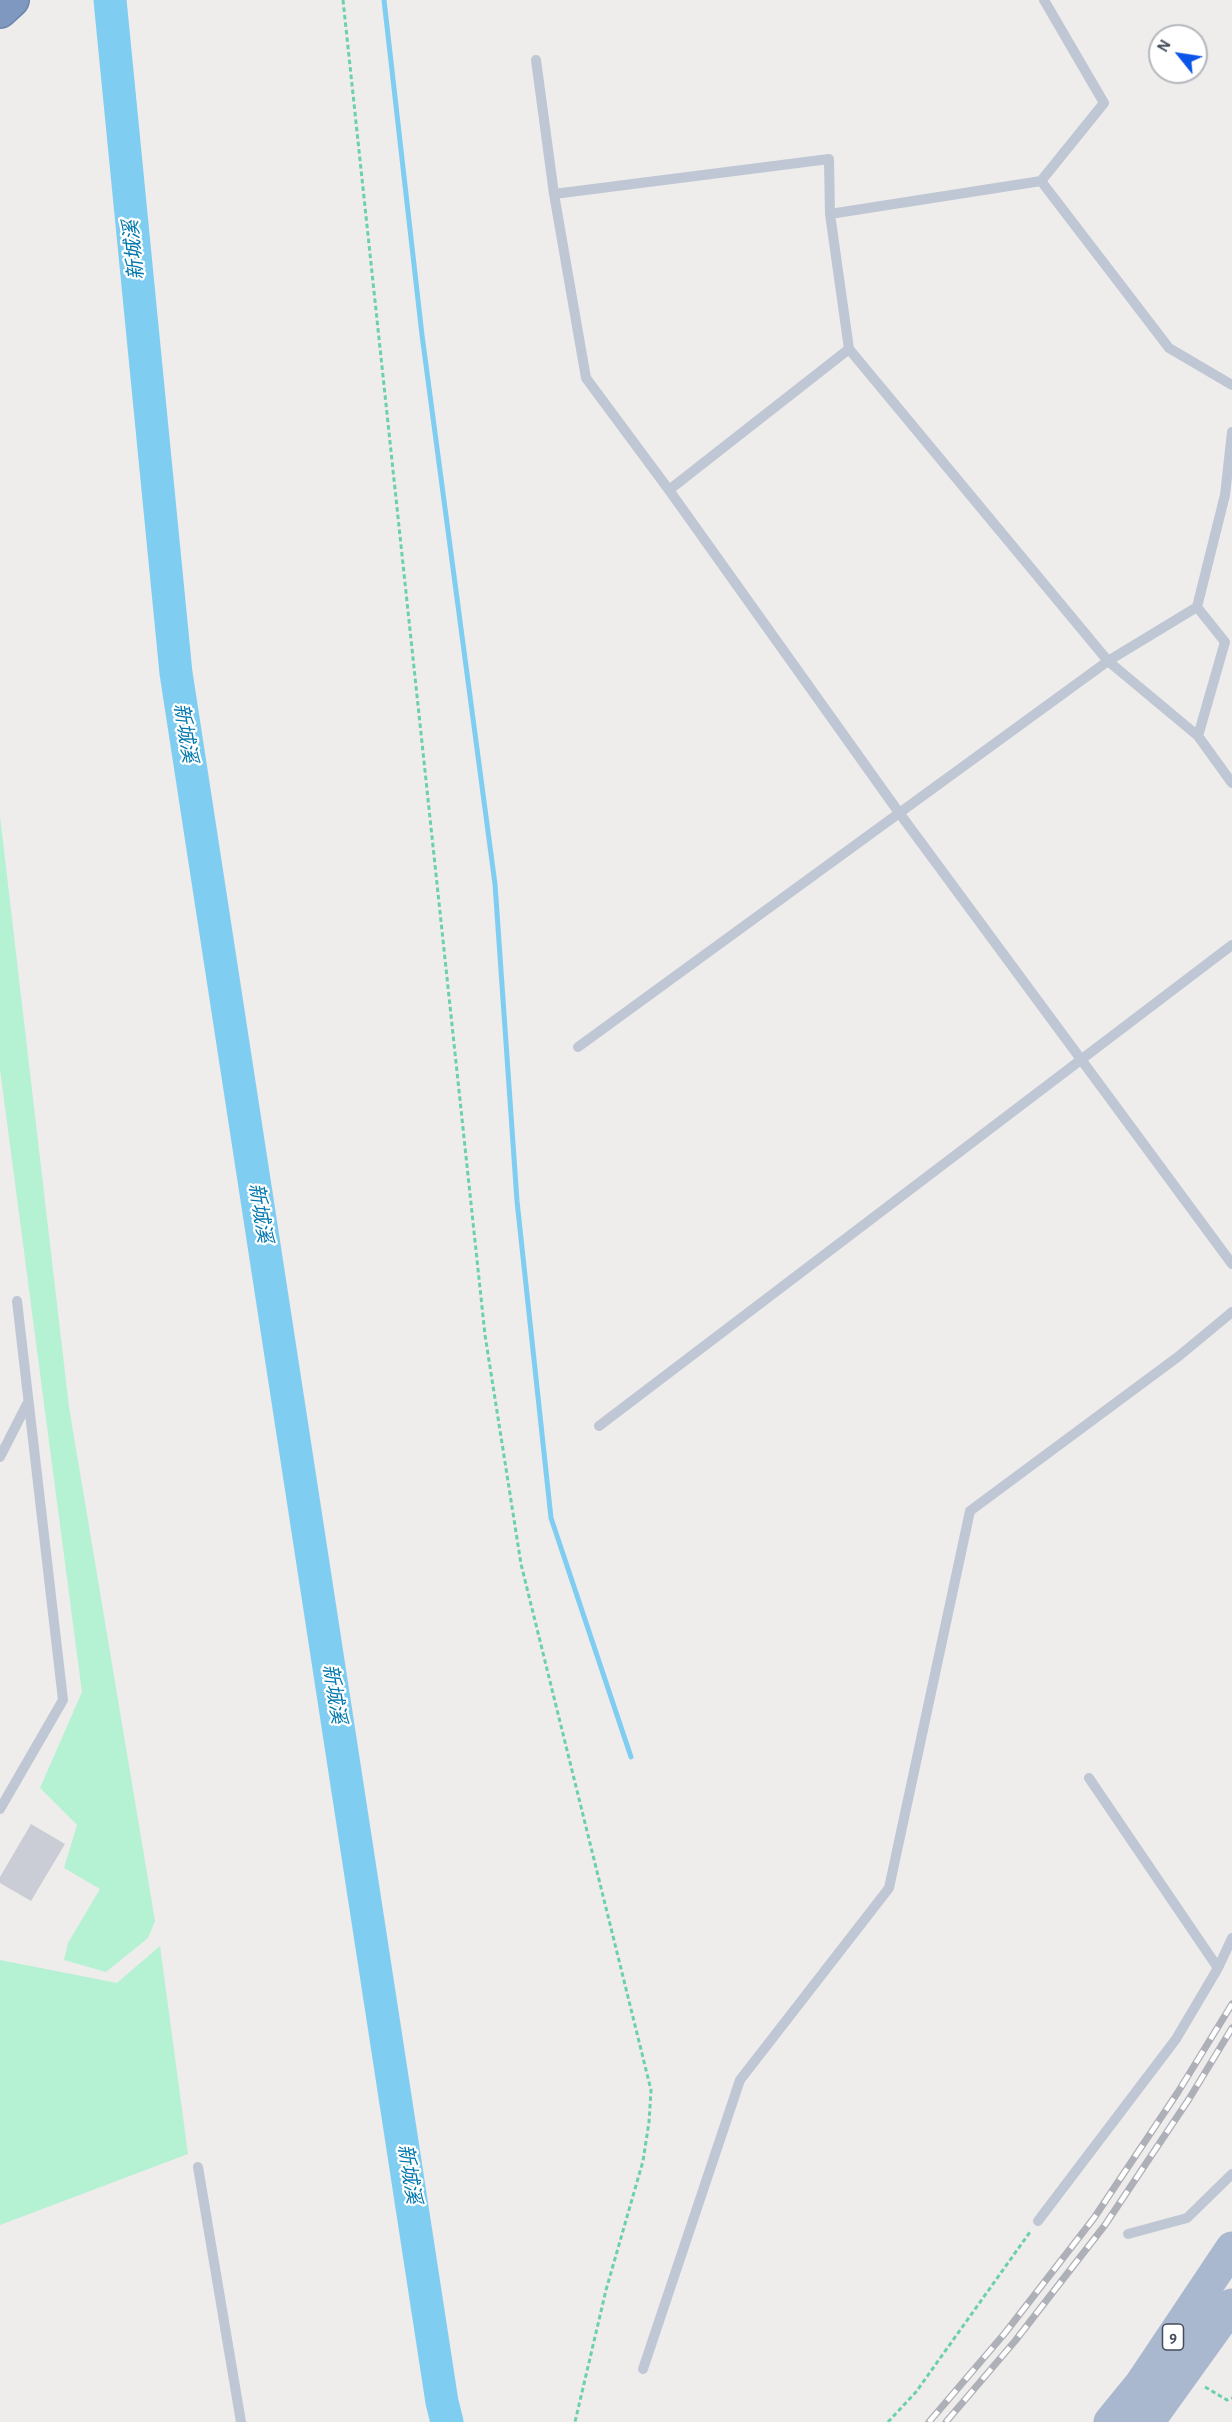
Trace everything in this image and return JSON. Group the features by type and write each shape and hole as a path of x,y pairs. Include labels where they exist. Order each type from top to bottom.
{"highway":[{"path":"0,11 12,0"}],"main road":[{"name":"9","path":"1110,2422 1141,2384 1232,2248"},
{"name":"9","path":"1148,2422 1232,2305"}],"lane":[{"path":"830,214 1041,181 1104,103 1044,0"},
{"path":"537,60 554,194 586,378 669,490 900,814 1232,1264"},
{"path":"554,194 829,159 830,214 849,349 1108,661 1198,736 1232,783"},
{"path":"1041,181 1169,348 1232,385"},
{"path":"669,490 849,349"},
{"path":"578,1047 1108,661 1197,607 1225,495 1232,432"},
{"path":"1197,607 1225,642 1198,736"},
{"path":"599,1426 1232,945"},
{"path":"0,1809 63,1700 27,1404 17,1301"},
{"path":"643,2368 740,2080 889,1888 970,1511 1179,1356 1232,1312"},
{"path":"0,1457 27,1404"},
{"path":"1089,1778 1218,1968"},
{"path":"1038,2221 1176,2039 1218,1968 1232,1938"},
{"path":"198,2167 242,2422"},
{"path":"1128,2234 1187,2218 1232,2174"}],"path":[{"path":"343,0 485,1335 521,1564 651,2090 643,2161 606,2290 575,2422"},
{"path":"888,2422 916,2392 1038,2221"},
{"path":"1182,2375 1227,2400 1232,2398"}],"green space":[{"path":"0,816 69,1407 155,1921 148,1938 106,1972 64,1960 68,1943 100,1889 64,1868 77,1825 40,1788 82,1692 0,1069"},
{"path":"160,1946 188,2154 0,2225 0,1960 117,1983"}],"building":[{"path":"31,1824 65,1844 31,1901 0,1883 0,1877"}],"waterway":[{"name":"新城溪","path":"110,0 176,673 442,2402 447,2422"},
{"path":"384,0 422,335 495,884 517,1201 551,1518 631,1757"}],"railway":[{"path":"929,2422 1005,2333 1094,2218 1178,2092 1232,2004"},
{"path":"946,2422 1015,2341 1105,2225 1189,2099 1232,2028"}]}
